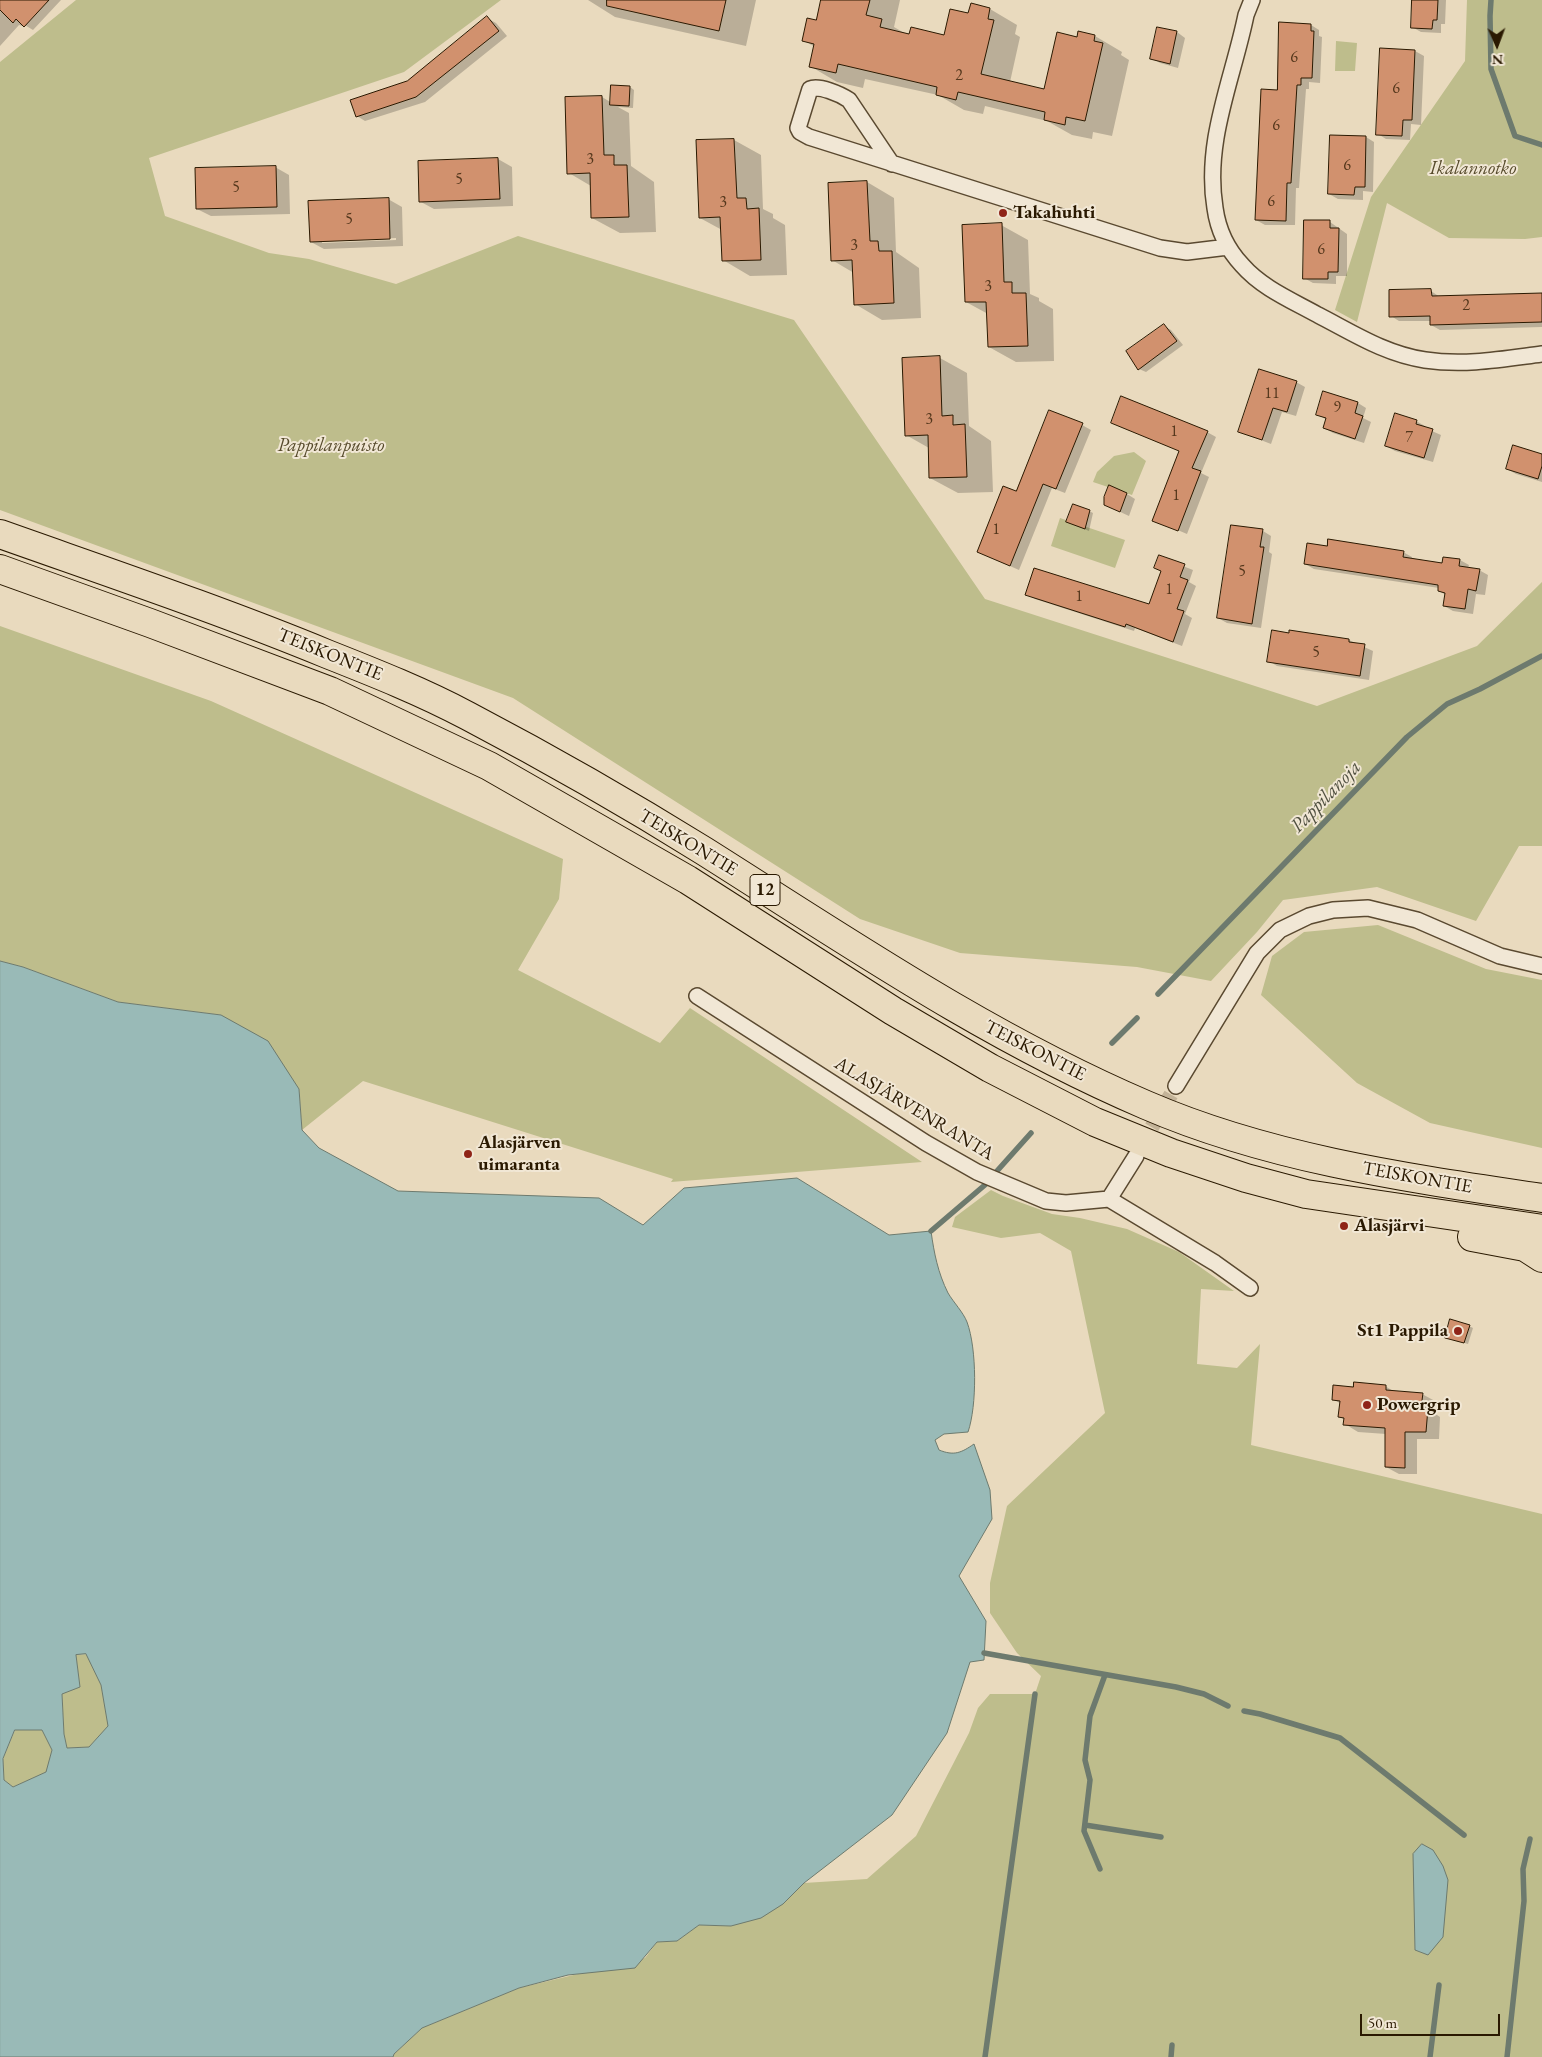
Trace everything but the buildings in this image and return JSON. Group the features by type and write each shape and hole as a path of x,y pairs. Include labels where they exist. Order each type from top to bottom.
{"highway":[{"name":"TEISKONTIE","path":"0,534 251,623 379,675 463,713 550,760 698,848 944,1002 1035,1053 1147,1106 1225,1135 1283,1152 1419,1180 1542,1198"},
{"name":"TEISKONTIE","path":"0,569 330,691 489,766 688,880 894,1011 990,1068 1096,1122 1171,1153 1246,1178 1306,1194 1542,1229"},
{"path":"1306,1194 1325,1210 1508,1243 1525,1248 1542,1258"}],"street":[{"path":"1252,0 1246,15 1217,130 1213,183 1214,207 1218,225 1228,247 1242,266 1265,286 1374,345 1393,352 1425,360 1461,363 1542,354"},
{"path":"892,164 849,100 815,88 810,89 799,124 800,132 809,138 1160,248 1187,252 1228,247"},
{"path":"1176,1086 1257,953 1280,930 1309,916 1333,910 1368,908 1417,920 1500,956 1542,966"},
{"name":"ALASJÄRVENRANTA","path":"697,996 926,1143 977,1172 1046,1201 1066,1204 1108,1199"},
{"path":"1136,1156 1108,1199 1215,1263 1250,1288"}],"green space":[{"name":"Pappilanpuisto","path":"76,0 501,0 404,72 149,158 165,216 269,253 309,259 396,284 518,236 794,320 985,599 1317,706 1477,646 1542,582 1542,846 1519,846 1476,921 1377,887 1283,900 1257,932 1211,981 1137,967 960,953 860,919 513,698 0,510 0,62"},
{"name":"Ikalannotko","path":"1467,0 1542,0 1542,237 1525,239 1449,238 1387,203 1357,322 1335,310 1371,197 1465,61"},
{"path":"1336,41 1357,43 1355,71 1335,71"},
{"path":"1134,452 1146,461 1132,495 1093,482 1097,472 1114,456"},
{"path":"1060,518 1125,540 1115,568 1051,546"},
{"path":"0,626 211,701 563,859 559,899 518,970 660,1043 690,1008 922,1162 671,1182 673,1179 363,1081 302,1130 299,1089 221,1015 118,1002 23,967 0,961"},
{"path":"1378,925 1486,969 1542,980 1542,1148 1430,1123 1357,1083 1261,995 1272,956 1304,932"},
{"path":"991,1190 1052,1214 1080,1218 1127,1229 1179,1252 1234,1291 1201,1289 1197,1364 1237,1368 1260,1344 1251,1445 1542,1514 1542,2057 393,2057 422,2028 519,1988 645,1958 657,1942 677,1941 699,1925 731,1926 784,1902 804,1883 867,1879 916,1836 969,1733 978,1708 990,1694 1035,1694 1041,1676 1017,1653 990,1613 990,1583 1007,1506 1105,1413 1071,1251 1040,1233 1001,1238 952,1227 955,1217"},
{"path":"87,1654 101,1685 109,1726 89,1747 67,1748 64,1734 62,1693 80,1687 76,1655"},
{"path":"15,1730 42,1730 52,1750 47,1772 13,1787 4,1780 3,1759"}],"water":[{"path":"0,961 23,967 118,1002 221,1015 268,1041 299,1089 302,1130 319,1148 398,1191 599,1198 643,1225 684,1188 797,1178 889,1235 931,1231 935,1255 942,1278 948,1293 967,1322 973,1347 975,1377 973,1408 968,1432 944,1434 935,1440 939,1450 949,1453 965,1450 974,1444 990,1490 992,1519 959,1576 986,1621 984,1660 970,1662 947,1733 892,1815 804,1883 783,1904 761,1918 731,1926 699,1925 677,1941 657,1942 635,1968 568,1975 519,1988 422,2028 393,2057 0,2057","holes":["86,1654 101,1685 108,1726 89,1747 67,1748 64,1734 62,1694 80,1687 76,1655","15,1730 42,1730 52,1750 46,1772 13,1787 4,1780 3,1759"]},
{"path":"1422,1844 1433,1850 1443,1866 1448,1880 1443,1937 1428,1955 1415,1950 1413,1854"}],"waterway":[{"path":"1491,0 1491,69 1515,136 1542,145"},
{"name":"Pappilanoja","path":"1158,994 1407,737 1447,704 1542,656"},
{"name":"Pappilanoja","path":"1112,1043 1137,1018"},
{"name":"Pappilanoja","path":"997,1171 1031,1133"},
{"name":"Pappilanoja","path":"931,1231 986,1184"},
{"path":"984,1653 1176,1687 1204,1694 1228,1706"},
{"path":"1100,1869 1084,1831 1090,1780 1085,1760 1090,1716 1105,1675"},
{"path":"985,2057 1035,1694"},
{"path":"1244,1711 1340,1738 1464,1835"},
{"path":"1085,1825 1161,1837"},
{"path":"1507,2057 1524,1901 1523,1869 1530,1839"},
{"path":"1430,2057 1439,1985"},
{"path":"1171,2057 1172,2045"}],"tunnel":[{"path":"1140,1147 1176,1086"}],"place":[{"name":"Takahuhti","path":"1003,213"},
{"name":"Alasjärven uimaranta","path":"468,1154"},
{"name":"Alasjärvi","path":"1344,1226"},
{"name":"St1 Pappila","path":"1458,1331"},
{"name":"Powergrip","path":"1367,1405"}]}
